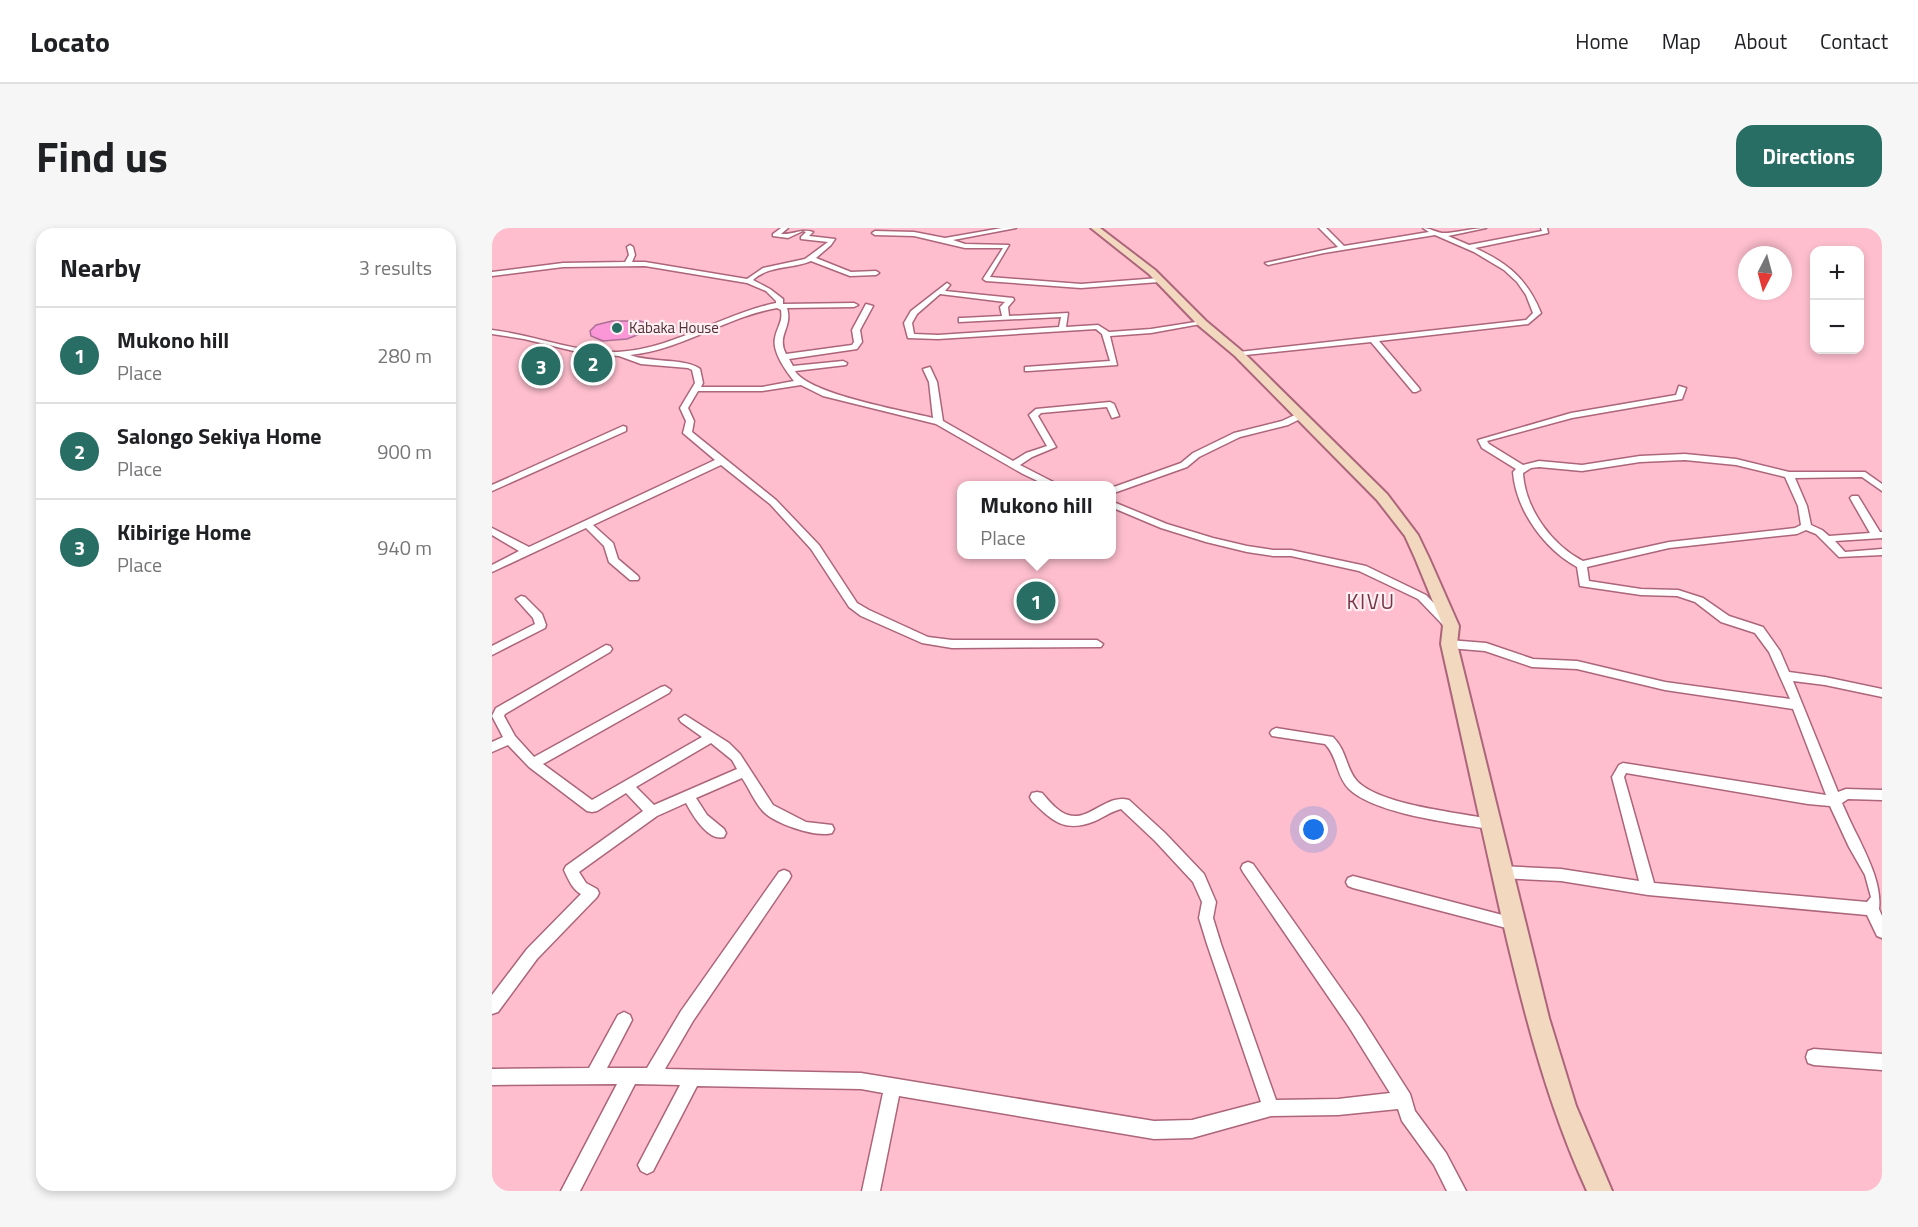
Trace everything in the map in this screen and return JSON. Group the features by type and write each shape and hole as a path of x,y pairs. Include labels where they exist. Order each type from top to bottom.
{"street":[{"path":"748,281 765,268 795,264 821,253 833,240 803,238 810,232 803,228 788,236 775,235 785,228"},
{"path":"898,228 910,228"},
{"path":"945,240 1013,228"},
{"path":"1095,228 1107,235 1159,280 1202,323 1239,354 1383,497 1411,535 1450,626 1449,644 1489,824 1543,1037 1584,1160 1600,1191"},
{"path":"1322,228 1342,247"},
{"path":"1239,354 1528,322 1534,319 1535,308 1521,282 1491,256 1426,228"},
{"path":"1268,263 1342,247 1483,228"},
{"path":"1468,247 1546,232 1544,228"},
{"path":"875,233 915,234 965,246 1007,246 986,279 1081,286 1159,280"},
{"path":"628,263 632,255 630,247"},
{"path":"810,258 850,274 876,273"},
{"path":"492,274 542,267 628,263 748,281 768,290 780,301 779,305 784,309 786,319 779,336 778,346 796,379 826,394 939,423 1013,465 1047,481"},
{"path":"947,285 908,323 911,336 938,337 1098,327 1106,334 1114,363 1028,369"},
{"path":"939,292 1010,300 1004,307 1006,318"},
{"path":"616,354 681,340 720,322 779,305 854,305"},
{"path":"783,357 854,347 858,342 856,330 869,306"},
{"path":"962,320 1065,315 1062,329"},
{"path":"1106,334 1151,331 1202,323"},
{"path":"492,332 534,337 569,349 616,354 641,362 690,366 699,373 696,389 684,408 691,423 687,433 774,502 815,547 853,605 865,613 926,640 951,644 1097,644"},
{"path":"1374,340 1416,390"},
{"path":"790,369 843,363"},
{"path":"927,369 934,386 933,408 939,423"},
{"path":"696,389 762,389 803,382"},
{"path":"1682,388 1679,397 1570,416 1482,440 1485,446 1522,469 1539,464 1582,468 1641,459 1685,457 1736,462 1789,475 1865,475 1882,488"},
{"path":"1013,465 1029,455 1052,447 1033,415 1039,411 1110,404 1115,416"},
{"path":"1116,489 1184,465 1196,456 1237,435 1285,423 1299,416"},
{"path":"492,488 623,429"},
{"path":"492,570 526,551 723,460"},
{"path":"1522,469 1518,478 1527,511 1570,560 1582,565 1669,545 1781,534 1806,526 1820,532 1843,555 1882,552"},
{"path":"1789,475 1803,506 1806,526"},
{"path":"1827,540 1880,536 1855,498"},
{"path":"1116,506 1164,526 1210,540 1273,554 1291,553 1362,568 1422,597 1450,626"},
{"path":"587,524 609,545 613,560 634,578"},
{"path":"492,531 526,551"},
{"path":"1582,565 1584,584 1678,593 1699,600 1725,619 1759,630 1774,651 1786,676 1821,772 1851,839 1875,881 1878,898 1871,909"},
{"path":"492,651 541,625 538,617 521,599"},
{"path":"1449,644 1486,647 1532,663 1577,665 1665,686 1798,705"},
{"path":"606,649 500,711 498,716 510,740 533,764 589,807 597,806 711,736"},
{"path":"1786,676 1825,681 1882,693"},
{"path":"533,764 666,690"},
{"path":"685,718 736,757 768,809 804,827 827,829"},
{"path":"1276,733 1329,740 1343,756 1350,782 1365,792 1402,806 1489,824"},
{"path":"492,747 510,740"},
{"path":"1648,889 1618,777 1623,768 1808,799 1834,801 1846,794 1882,795"},
{"path":"492,1007 532,954 591,893 581,887 571,870 652,812 745,771"},
{"path":"629,788 652,812"},
{"path":"688,797 702,819 719,833"},
{"path":"1037,797 1063,822 1069,823 1083,821 1115,805 1124,804 1199,878 1209,902 1206,918 1271,1108"},
{"path":"1248,868 1355,1022 1404,1100 1408,1115 1430,1143 1457,1191"},
{"path":"1500,872 1561,875 1648,889 1871,909"},
{"path":"652,1076 687,1016 783,876"},
{"path":"1353,882 1514,924"},
{"path":"1871,909 1882,931"},
{"path":"594,1076 624,1020"},
{"path":"1814,1057 1882,1062"},
{"path":"570,1191 630,1076"},
{"path":"492,1077 652,1076 861,1081 1154,1130 1192,1129 1271,1108 1338,1107 1404,1100"},
{"path":"647,1165 693,1077"},
{"path":"871,1191 893,1087"}],"building":[{"name":"Kabaka House","path":"612,321 647,323 640,334 627,339 603,341 591,336 590,331 596,325"}],"place":[{"name":"Kabaka House","path":"617,328"},
{"name":"Salongo Sekiya Home","path":"593,363"},
{"name":"Kibirige Home","path":"541,366"},
{"name":"Mukono hill","path":"1036,601"}],"district":[{"name":"KIVU","path":"1371,602"}]}
